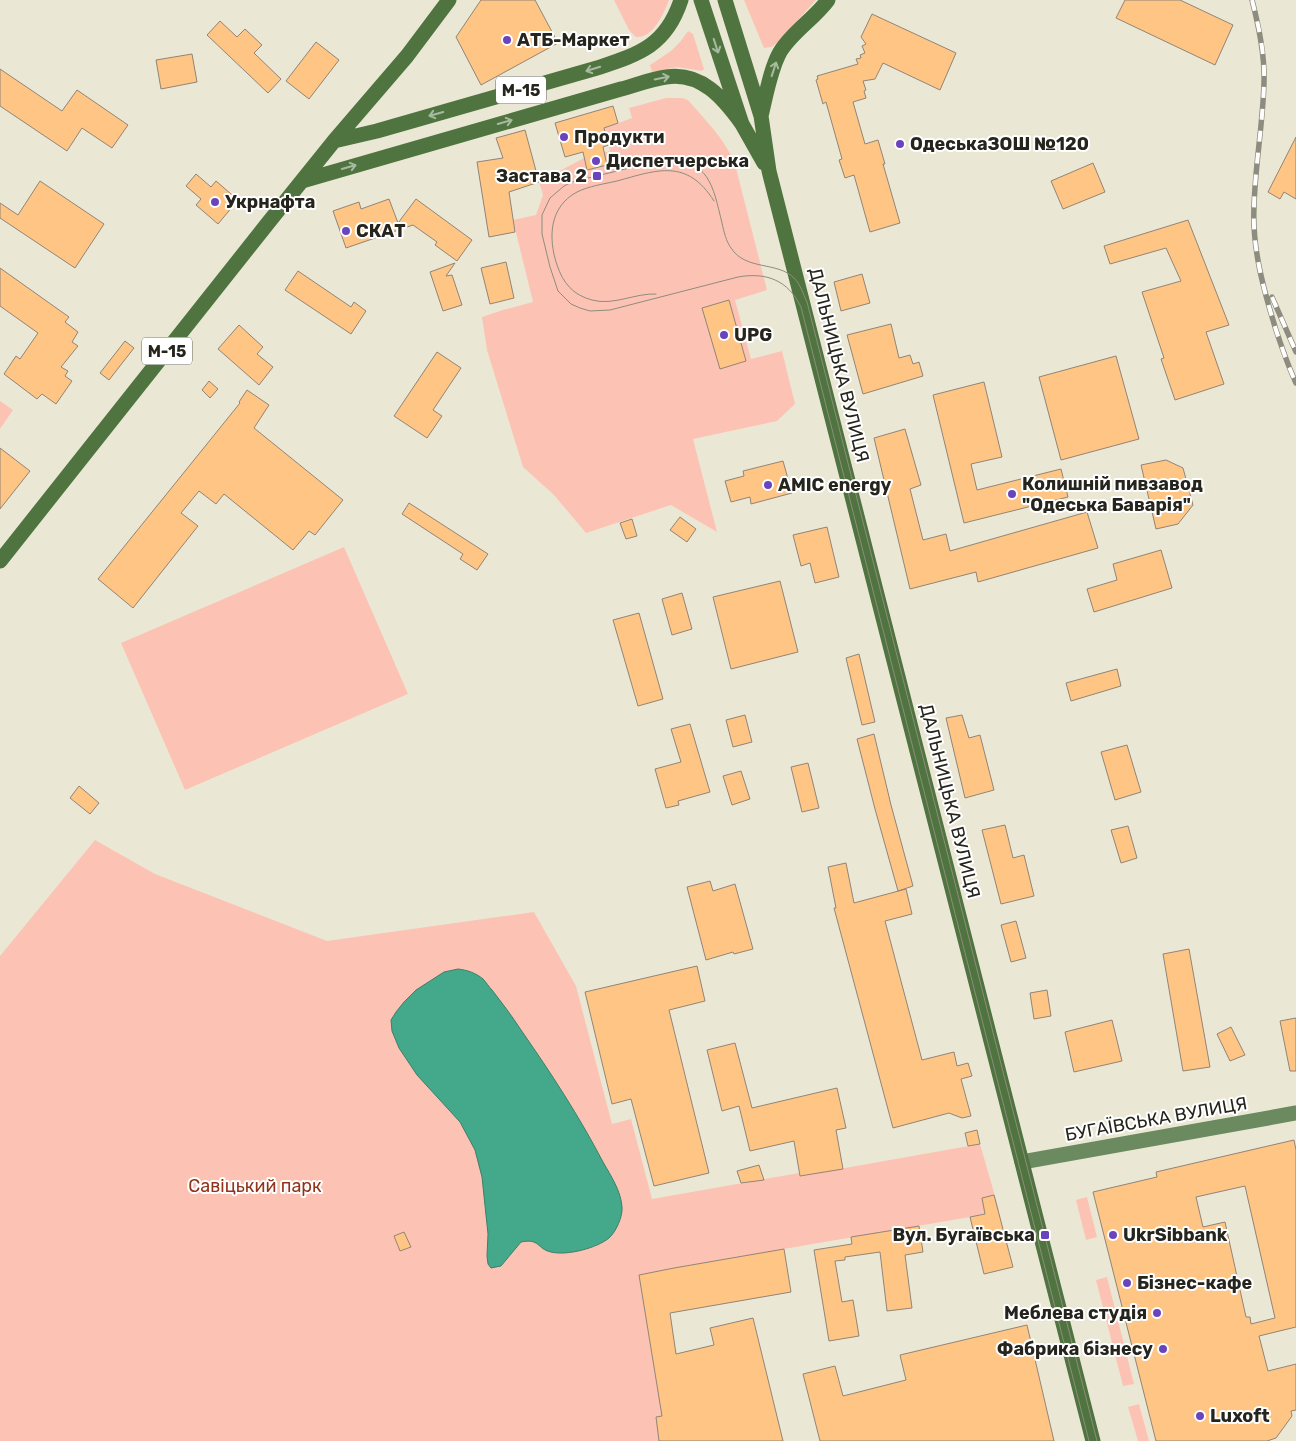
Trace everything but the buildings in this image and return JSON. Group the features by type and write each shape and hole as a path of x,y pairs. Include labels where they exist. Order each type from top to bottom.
{"main road":[{"name":"М-15","path":"0,561 302,181 407,56 449,0"},
{"name":"М-15","path":"334,142 378,131 627,58 646,48 662,35 675,17 681,0"},
{"name":"ДАЛЬНИЦЬКА ВУЛИЦЯ","path":"701,0 742,124 769,170"},
{"name":"ДАЛЬНИЦЬКА ВУЛИЦЯ","path":"724,0 761,116 769,170 1093,1441"},
{"path":"761,116 780,52 828,0"},
{"path":"302,181 668,77 690,78 706,85 727,104 742,124"},
{"name":"БУГАЇВСЬКА ВУЛИЦЯ","path":"1022,1162 1296,1113"}],"green space":[{"path":"614,0 669,0 653,30 642,37 636,37 629,30"},
{"path":"744,0 816,0 777,43 771,47 764,48"},
{"path":"688,31 693,34 704,69 702,71 677,67 652,72 650,65 671,51"},
{"path":"666,98 688,100 720,138 735,164 767,290 735,300 751,359 782,351 795,404 777,421 693,439 717,532 671,505 586,533 554,495 523,467 487,350 482,317 533,302 513,220 536,215 543,195 539,182 584,158 610,151 605,128 632,118 629,108"},
{"path":"0,401 13,410 0,429"},
{"path":"344,547 408,694 185,790 121,643"},
{"name":"Савіцький парк","path":"95,840 155,874 327,941 534,912 576,986 612,1124 631,1119 652,1199 799,1173 800,1176 980,1144 999,1210 970,1217 639,1275 662,1416 656,1417 659,1441 0,1441 0,956"},
{"path":"1087,1197 1097,1237 1086,1240 1076,1200"},
{"path":"1107,1277 1134,1384 1123,1386 1096,1280"},
{"path":"1139,1404 1149,1441 1138,1441 1128,1407"}],"water":[{"path":"458,969 471,972 483,979 507,1010 564,1095 618,1189 622,1211 620,1219 614,1232 604,1242 582,1250 558,1253 546,1251 532,1241 521,1242 501,1266 491,1268 488,1264 488,1234 482,1177 475,1150 460,1122 417,1075 399,1048 392,1031 391,1020 404,1002 416,990 444,972"}],"tram line":[{"path":"1089,1441 801,307 790,290 783,284 767,277 758,276 738,277 610,310 590,311 571,304 558,291 550,267 542,234 542,215 550,198 572,182 662,160 678,160 690,163 699,169 711,186 725,236 731,248 745,260 787,273 794,278 807,302 1097,1441"},
{"path":"656,294 600,301 585,298 574,291 566,283 559,271 552,244 553,224 561,206 568,198 586,188 658,171 682,173 693,178 704,187 714,201"}],"railway":[{"path":"1252,0 1264,62 1262,113 1255,191 1255,238 1267,300 1296,383"},
{"path":"1272,297 1296,352"}],"place":[{"name":"АТБ-Маркет","path":"507,40"},
{"name":"Продукти","path":"564,137"},
{"name":"ОдеськаЗОШ №120","path":"900,144"},
{"name":"Диспетчерська","path":"596,161"},
{"name":"Застава 2","path":"597,176"},
{"name":"Укрнафта","path":"215,202"},
{"name":"СКАТ","path":"346,231"},
{"name":"UPG","path":"724,335"},
{"name":"AMIC energy","path":"768,485"},
{"name":"Колишній пивзавод \"Одеська Баварія\"","path":"1012,494"},
{"name":"Вул. Бугаївська","path":"1045,1235"},
{"name":"UkrSibbank","path":"1113,1235"},
{"name":"Бізнес-кафе","path":"1127,1283"},
{"name":"Меблева студія","path":"1157,1313"},
{"name":"Фабрика бізнесу","path":"1163,1349"},
{"name":"Luxoft","path":"1200,1416"}]}
